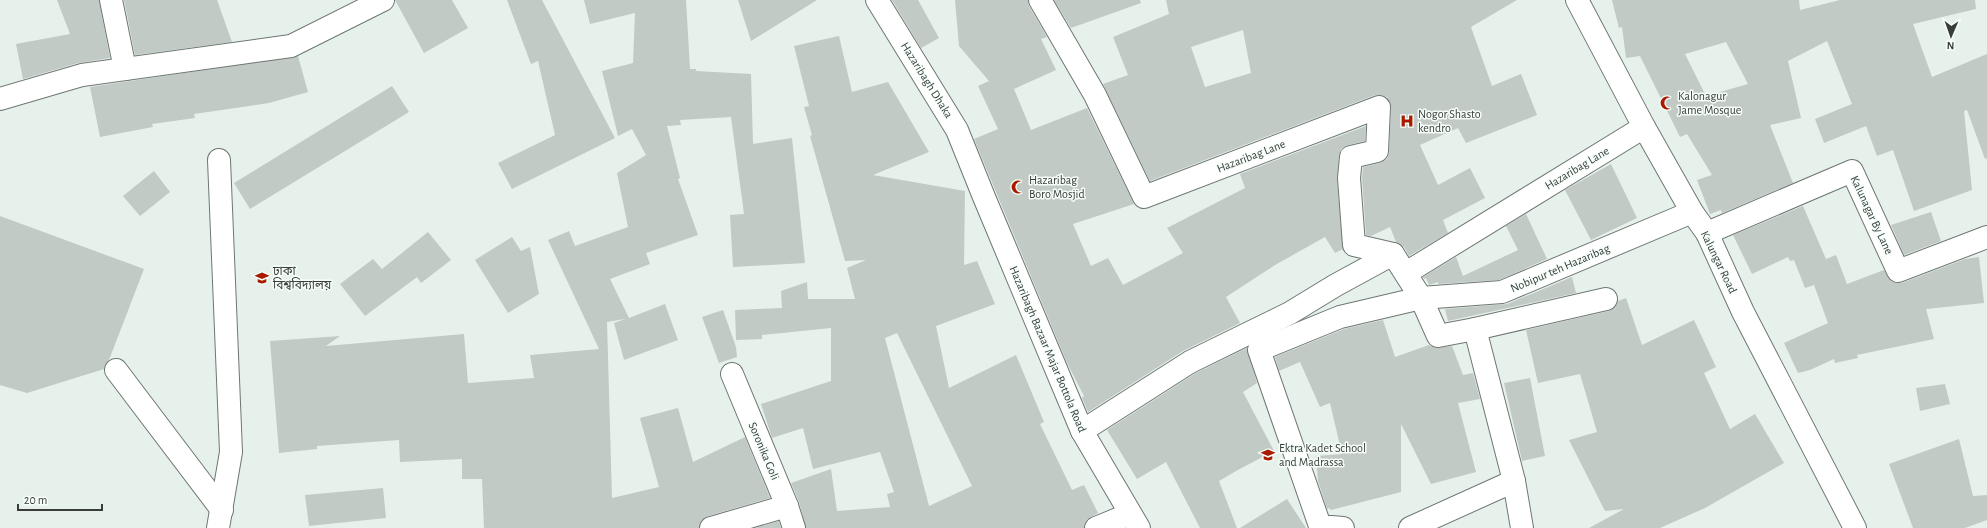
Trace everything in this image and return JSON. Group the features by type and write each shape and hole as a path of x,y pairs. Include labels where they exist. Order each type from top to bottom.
{"street":[{"path":"111,0 125,69"},
{"path":"0,99 82,75 291,46 383,0"},
{"name":"Hazaribagh Dhaka","path":"877,0 957,130 971,164"},
{"name":"Hazaribag Lane","path":"1040,0 1095,95 1144,197 1379,107 1377,151 1350,157 1349,178 1354,245 1393,254"},
{"name":"Kalungar Road","path":"1577,0 1644,127 1692,212 1707,233 1750,326 1855,528"},
{"name":"Hazaribag Lane","path":"1406,273 1644,127"},
{"path":"219,160 231,452 220,519"},
{"name":"Hazaribagh Bazaar Majar Bottola Road","path":"971,164 1082,430 1134,521"},
{"name":"Kalunagar By Lane","path":"1707,233 1852,172 1898,271 1987,237"},
{"name":"Nobipur teh Hazaribag","path":"1343,528 1320,526 1259,350 1340,317 1421,298 1502,292 1692,212"},
{"path":"1082,430 1190,362 1290,313 1336,285 1393,254 1421,298 1438,336 1606,299"},
{"path":"1475,329 1514,481 1522,528"},
{"path":"116,370 220,519"},
{"name":"Soronika Goli","path":"732,374 787,506 794,528"},
{"path":"1410,528 1514,481"},
{"path":"711,528 787,506"},
{"path":"1096,528 1134,521"}],"building":[{"path":"57,0 99,0 110,58 78,63 23,79 16,44 70,34"},
{"path":"124,0 217,0 232,42 135,55"},
{"path":"395,0 452,0 468,28 424,53"},
{"path":"507,0 542,0 615,138 512,189 498,163 555,135 538,61 531,64"},
{"path":"584,0 686,0 690,69 696,69 696,71 751,74 753,144 792,138 805,263 733,267 730,215 744,214 731,117 680,120 681,125 667,126 680,178 678,179 698,235 646,253 650,264 610,279 629,318 665,304 678,340 624,360 614,323 625,319 607,322 612,498 659,487 640,418 678,408 693,462 745,437 770,498 708,516 702,520 699,528 484,528 482,479 462,479 462,459 400,462 399,440 317,446 317,449 279,453 270,341 340,336 326,346 464,334 468,383 534,378 530,355 599,349 548,240 569,231 575,246 628,227 617,173 646,155 632,129 618,136 602,71 633,63 635,13 590,24"},
{"path":"738,0 817,0 751,41"},
{"path":"892,0 918,0 939,38 921,48"},
{"path":"955,0 1028,0 1029,6 1047,37 1041,39 1056,70 1014,89 1031,130 1087,108 1134,204 1073,224 1091,266 1108,258 1123,285 1183,253 1167,228 1245,188 1240,174 1366,126 1365,141 1348,145 1341,149 1339,156 1337,179 1343,249 1335,253 1325,237 1275,265 1226,297 1240,323 1183,351 1088,412 1082,398 1084,396 1067,363 974,139 998,129 978,86 989,81 959,46"},
{"path":"1054,0 1140,0 1141,3 1071,28"},
{"path":"1166,0 1517,0 1471,27 1492,86 1521,74 1537,115 1466,143 1458,128 1420,145 1438,185 1470,168 1485,198 1443,220 1448,233 1409,256 1404,247 1396,242 1390,227 1371,236 1366,235 1362,178 1363,167 1380,163 1387,159 1389,152 1391,107 1387,97 1381,95 1375,95 1150,181 1103,84 1128,75 1113,37 1169,14","holes":["1243,30 1251,73 1205,87 1191,47"]},
{"path":"1612,0 1799,0 1800,10 1840,0 1975,0 1976,9 1913,24 1932,77 1987,54 1987,158 1985,159 1967,110 1964,111 1972,190 1914,211 1893,150 1877,156 1866,126 1824,143 1815,119 1852,104 1827,41 1788,61 1801,118 1770,125 1793,183 1722,213 1721,210 1710,214 1697,180 1712,175 1687,134 1680,137 1640,56 1626,58 1622,27 1619,28","holes":["1726,42 1748,84 1706,96 1685,54"]},
{"path":"839,36 852,92 888,82 929,152 873,175 965,191 964,265 977,261 995,304 936,326 949,388 1016,355 1044,422 1040,424 1072,490 1084,485 1098,513 1086,520 1084,528 806,528 799,502 791,483 831,469 837,511 890,507 887,494 894,492 880,452 813,469 803,428 772,438 761,404 831,381 831,328 762,335 762,339 736,340 735,310 782,308 781,291 807,282 808,299 855,299 847,268 866,260 845,261 810,136 812,135 804,107 809,106 794,46","holes":["897,333 972,486 929,506 885,338"]},
{"path":"298,56 308,92 269,103 194,114 195,118 152,124 153,127 100,137 90,87"},
{"path":"392,86 409,112 250,209 234,183"},
{"path":"1611,164 1637,218 1591,240 1565,190"},
{"path":"154,171 170,192 140,216 123,196"},
{"path":"1803,206 1826,259 1836,255 1847,284 1884,270 1891,281 1902,283 1965,259 1979,257 1984,303 1926,309 1934,339 1857,355 1858,358 1835,363 1834,359 1810,370 1798,373 1784,343 1828,323 1814,285 1805,288 1794,260 1790,261 1788,257 1752,274 1733,235"},
{"path":"1931,212 1941,241 1904,255 1891,225"},
{"path":"1526,214 1547,259 1499,280 1438,284 1438,282 1429,285 1426,278 1424,279 1423,277 1456,257 1463,276 1518,250 1506,226"},
{"path":"0,216 144,269 109,360 104,369 27,393 0,385"},
{"path":"428,232 451,260 421,283 417,277 365,316 340,284 373,259 382,269"},
{"path":"512,237 521,251 530,247 539,294 508,313 475,260"},
{"path":"1572,277 1576,293 1448,321 1445,309 1507,304"},
{"path":"1626,298 1642,345 1694,320 1716,367 1704,373 1730,429 1755,414 1784,463 1705,508 1660,528 1589,528 1624,509 1605,511 1569,440 1597,432 1580,374 1538,383 1526,330 1609,311 1615,308 1618,301"},
{"path":"723,310 736,347 737,357 719,363 702,317"},
{"path":"1383,320 1395,357 1429,345 1435,348 1452,346 1463,375 1473,373 1480,399 1458,403 1476,472 1431,484 1401,424 1401,492 1331,510 1329,508 1327,509 1318,481 1316,456 1342,454 1330,403 1320,407 1300,362 1279,371 1275,357 1344,329"},
{"path":"1247,348 1257,383 1243,392 1274,451 1219,481 1237,528 1200,528 1166,462 1137,479 1107,430 1196,373"},
{"path":"1530,378 1545,456 1522,461 1504,383"},
{"path":"1945,384 1950,404 1920,411 1916,388"},
{"path":"1959,439 1973,496 1987,495 1987,520 1965,528 1913,528 1889,464"},
{"path":"383,488 386,518 309,526 305,495"},
{"path":"1287,499 1306,528 1240,528"},
{"path":"779,521 781,528 756,528"}],"place":[{"name":"Kalonagur Jame Mosque","path":"1667,103"},
{"name":"Nogor Shasto kendro","path":"1407,121"},
{"name":"Hazaribag Boro Mosjid","path":"1018,187"},
{"name":"ঢাকা বিশ্ববিদ্যালয়","path":"262,278"},
{"name":"Ektra Kadet School and Madrassa","path":"1268,455"}]}
